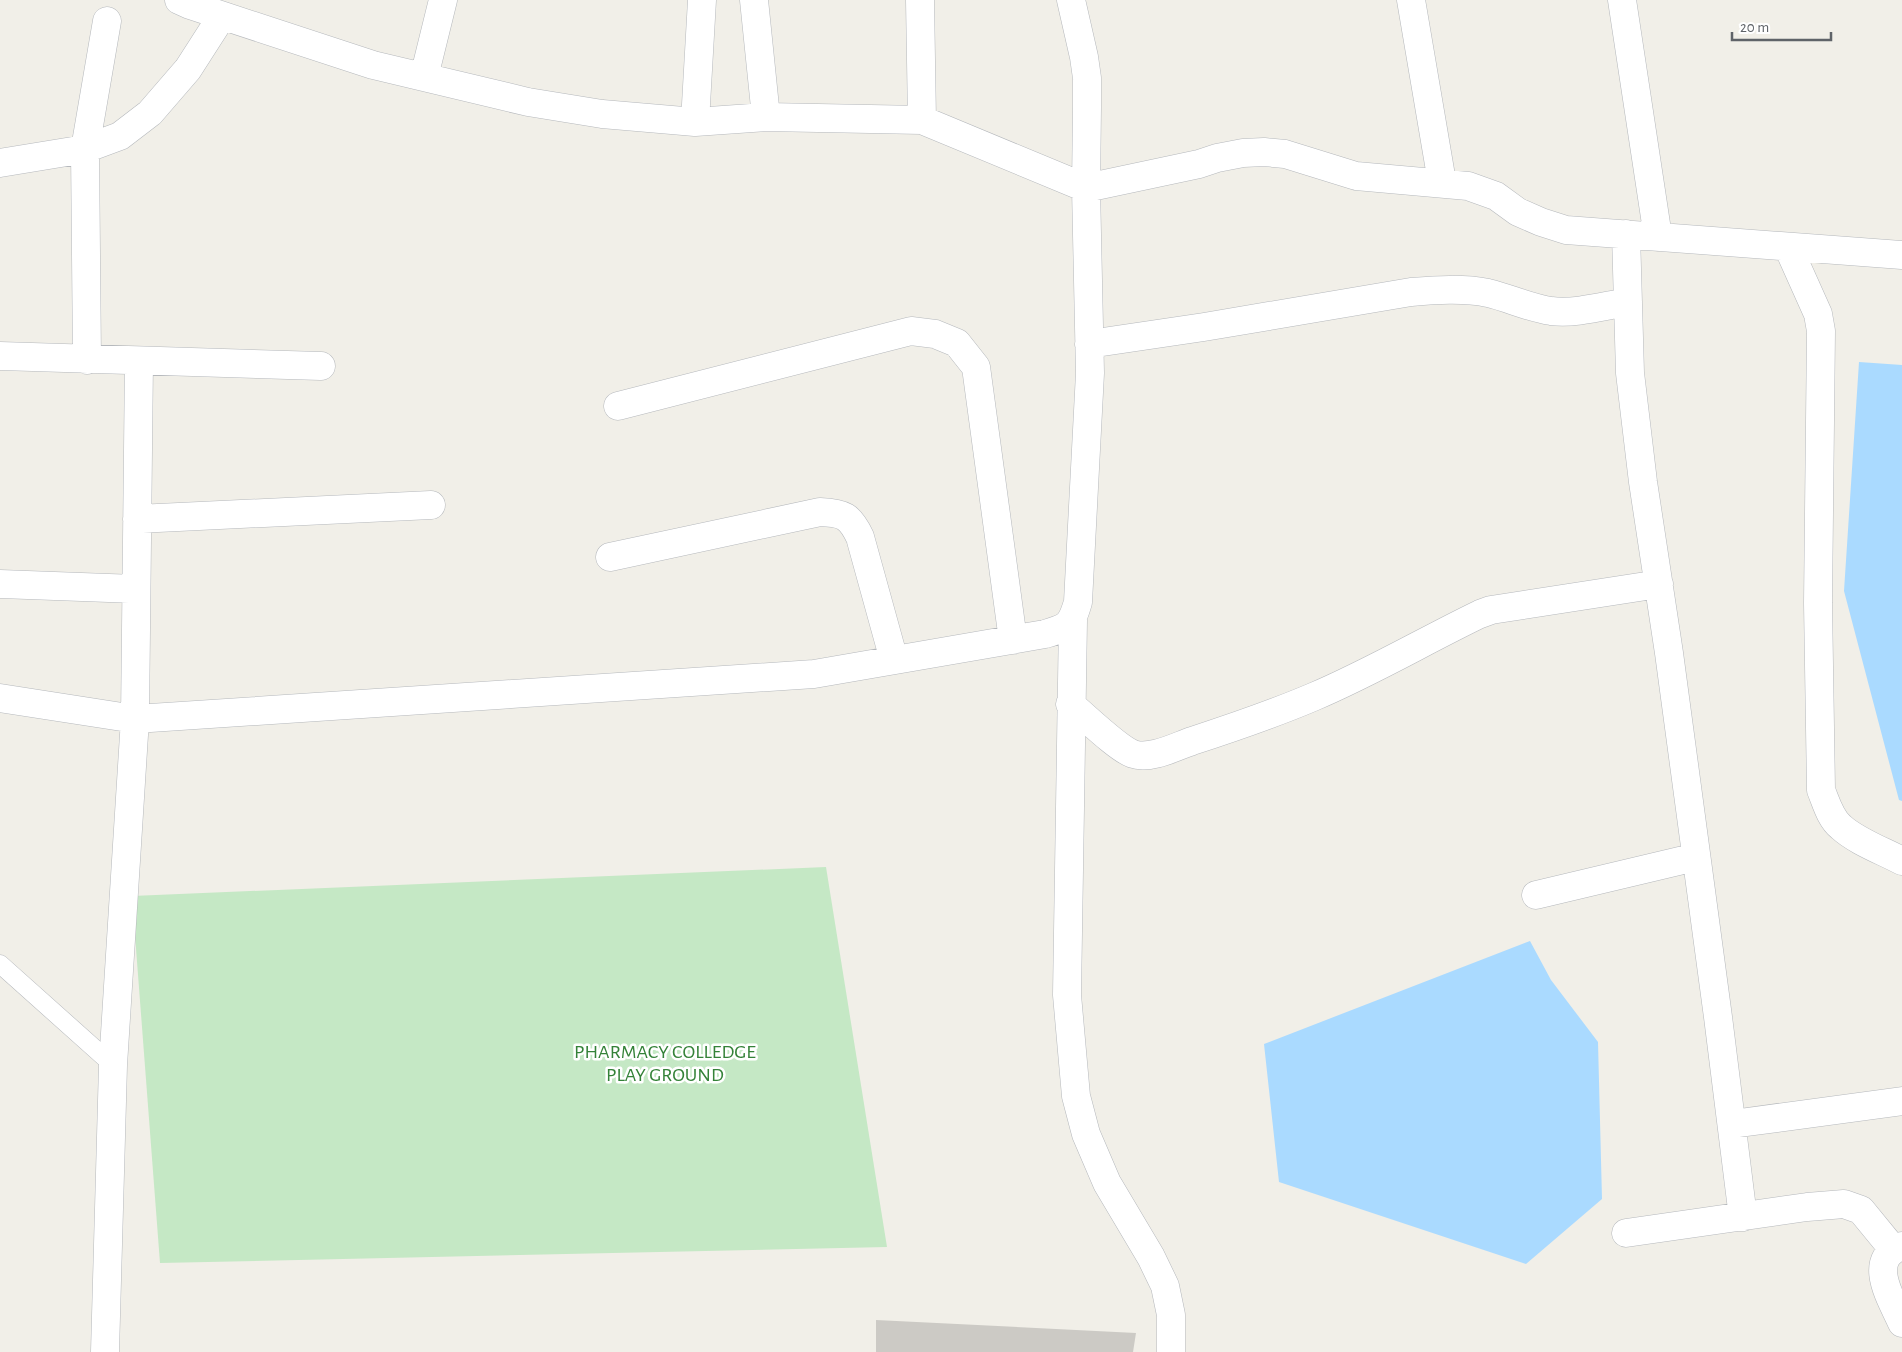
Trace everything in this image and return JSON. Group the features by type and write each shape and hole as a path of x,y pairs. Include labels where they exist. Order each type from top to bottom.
{"street":[{"path":"179,0 222,16 373,65 528,102 602,114 695,122 766,117 922,120 1086,188 1199,164 1243,152 1264,152 1285,154 1356,176 1442,182 1468,186 1496,196 1518,212 1566,230 1902,255"},
{"path":"424,77 443,0"},
{"path":"695,122 702,0"},
{"path":"754,0 766,117"},
{"path":"920,0 922,120"},
{"path":"1071,0 1087,78 1086,188 1090,373 1078,602 1073,620 1070,704 1067,995 1076,1096 1086,1134 1107,1183 1151,1257 1165,1286 1171,1315 1171,1352"},
{"path":"1411,0 1442,182"},
{"path":"1622,0 1658,237"},
{"path":"0,163 85,149 120,136 150,113 188,69 222,16"},
{"path":"87,360 85,149 107,21"},
{"path":"1626,234 1630,373 1643,482 1696,857 1743,1217"},
{"path":"1788,247 1818,314 1821,331 1818,604 1821,790 1831,813 1840,827 1853,836 1902,861"},
{"path":"1089,344 1204,327 1411,292 1437,290 1473,291 1557,311 1628,302"},
{"path":"618,406 911,331 935,334 957,343 976,367 1013,640"},
{"path":"0,356 321,366"},
{"path":"105,1352 113,1065 135,719 139,361"},
{"path":"137,518 431,505"},
{"path":"610,557 820,512 840,513 853,522 860,537 894,660"},
{"path":"0,584 136,589"},
{"path":"1070,704 1122,748 1134,754 1146,755 1161,752 1230,729 1314,697 1485,612 1658,584"},
{"path":"0,698 135,719 814,674 1045,634 1064,628 1073,620"},
{"path":"1536,895 1696,857"},
{"path":"1732,1124 1902,1101"},
{"path":"1626,1232 1834,1205 1854,1206 1862,1210 1898,1248 1885,1259 1883,1279 1902,1323"}],"lane":[{"path":"0,964 113,1065"}],"green space":[{"name":"PHARMACY COLLEDGE PLAY GROUND","path":"826,867 887,1247 160,1263 132,896"}],"water":[{"path":"1859,362 1902,365 1902,801 1899,800 1844,591"},
{"path":"1530,941 1551,980 1598,1042 1602,1199 1526,1264 1279,1182 1264,1044"}],"building":[{"path":"876,1320 1136,1333 1133,1352 876,1352"}]}
